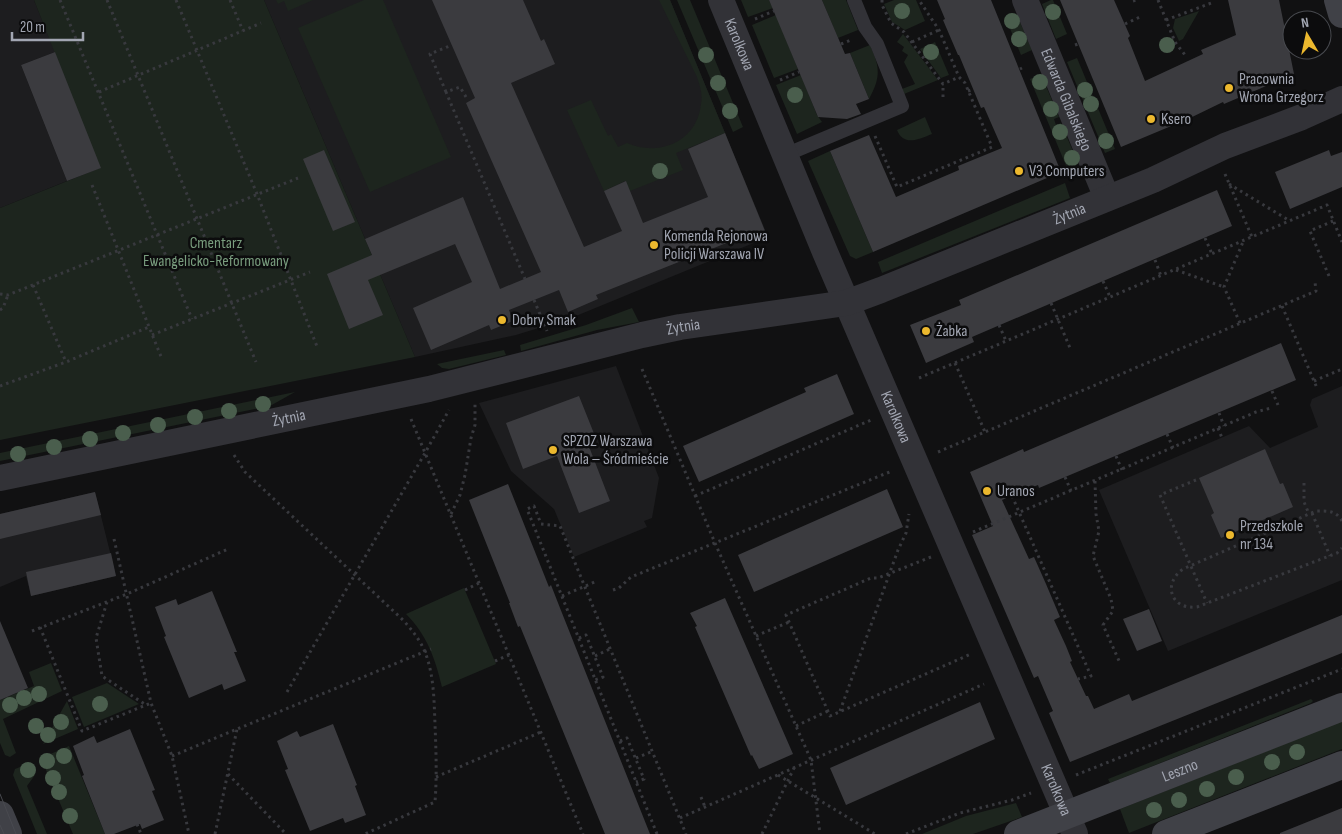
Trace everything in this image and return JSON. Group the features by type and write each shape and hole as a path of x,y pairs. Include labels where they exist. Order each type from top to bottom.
{"main road":[{"path":"1338,0 1342,14"},
{"name":"Leszno","path":"1018,834 1071,825 1342,707"},
{"path":"1166,834 1342,766"},
{"path":"0,815 8,834"}],"street":[{"name":"Karolkowa","path":"721,0 846,303 1071,825"},
{"name":"Edwarda Gibalskiego","path":"1026,0 1107,198"},
{"name":"Żytnia","path":"0,478 430,389 680,327 846,303 1153,180 1225,146 1302,117 1342,99"}],"lane":[{"path":"785,155 902,106 877,44 865,27 854,0"}],"path":[{"path":"60,0 192,319"},
{"path":"107,0 256,362"},
{"path":"176,0 257,194 318,349"},
{"path":"230,0 243,31"},
{"path":"882,0 882,5 891,23 904,32 943,84 943,96"},
{"path":"872,128 897,187 992,147 965,83 958,77 939,30 919,0"},
{"path":"1158,0 1175,42 1185,54"},
{"path":"1166,20 1214,2"},
{"path":"748,23 774,11"},
{"path":"1124,24 1140,18"},
{"path":"99,92 261,24"},
{"path":"912,42 939,30"},
{"path":"452,46 430,54 524,279"},
{"path":"772,83 799,72"},
{"path":"943,84 958,77"},
{"path":"446,92 460,87 466,97"},
{"path":"968,91 974,89"},
{"path":"1224,172 1252,237"},
{"path":"0,294 8,295 298,178"},
{"path":"1229,184 1290,221"},
{"path":"92,185 162,359"},
{"path":"919,378 1326,205 1342,242"},
{"path":"1329,276 1310,231 1333,221"},
{"path":"1205,238 1212,254"},
{"path":"1224,287 1243,241"},
{"path":"1155,260 1161,276"},
{"path":"1176,269 1224,287 1240,323"},
{"path":"152,335 310,272"},
{"path":"1103,281 1110,297"},
{"path":"938,452 1282,306 1316,290 1315,282"},
{"path":"33,285 66,362"},
{"path":"0,310 3,308 8,295"},
{"path":"534,300 547,331"},
{"path":"1052,303 1070,348"},
{"path":"1282,306 1317,388"},
{"path":"0,386 66,362 149,326"},
{"path":"999,326 1006,341"},
{"path":"955,363 985,432"},
{"path":"642,369 695,496 811,760 820,834"},
{"path":"1314,381 1342,369"},
{"path":"1272,391 1278,404"},
{"path":"450,514 460,495 471,438 476,425 475,398"},
{"path":"288,692 426,453 451,405"},
{"path":"968,535 1218,428 1271,408"},
{"path":"409,413 583,834"},
{"path":"1219,413 1224,426"},
{"path":"695,496 880,417"},
{"path":"1218,428 1222,438"},
{"path":"1167,434 1173,448"},
{"path":"232,450 245,472 403,620 414,633 430,667 433,687 435,802 365,834"},
{"path":"1116,456 1122,470"},
{"path":"614,590 631,577 896,470"},
{"path":"1065,478 1071,491"},
{"path":"1196,480 1160,495 1207,603"},
{"path":"1095,481 1096,514 1099,531 1093,556 1111,599 1113,611 1103,625 1120,663"},
{"path":"1304,483 1304,502 1330,556"},
{"path":"1012,496 1091,676 1078,679"},
{"path":"657,834 527,509 534,506 541,524 560,526 686,834"},
{"path":"840,711 906,534 910,506"},
{"path":"1342,521 1334,513 1316,511 1191,566 1178,573 1174,578 1171,584 1173,597 1183,606 1190,608 1330,556 1342,548"},
{"path":"114,539 151,703 172,756 189,834"},
{"path":"32,631 108,602 228,550"},
{"path":"938,553 890,574 871,578 786,615 830,716 980,651"},
{"path":"562,596 597,581"},
{"path":"465,590 479,583"},
{"path":"108,602 96,638 102,676 146,705"},
{"path":"756,636 789,622"},
{"path":"40,627 82,731 151,703"},
{"path":"578,638 586,635 595,656 603,677 595,680"},
{"path":"172,756 431,648"},
{"path":"595,656 610,649"},
{"path":"495,661 509,655"},
{"path":"1076,775 1342,669"},
{"path":"680,818 993,680"},
{"path":"796,726 828,711"},
{"path":"215,834 237,729"},
{"path":"436,777 541,732"},
{"path":"620,741 627,738 636,758 644,779 636,782"},
{"path":"636,758 652,751"},
{"path":"762,834 794,768"},
{"path":"228,774 286,834"},
{"path":"777,775 875,834"},
{"path":"906,834 960,813 1012,800 1039,789"},
{"path":"701,798 705,807"},
{"path":"137,824 141,834"}],"shaded area":[{"path":"0,0 34,0 55,52 21,65 67,181 0,208"},
{"path":"264,0 670,0 768,237 571,318 516,335 415,357"},
{"path":"616,366 659,478 652,518 644,521 647,527 574,557 554,509 511,471 479,403"},
{"name":"Przedszkole nr 134","path":"1342,386 1342,580 1168,651 1099,490 1249,426 1270,448 1318,427 1310,405 1312,399"},
{"path":"95,492 116,576 31,596 26,576 0,587 0,514"}],"green space":[{"name":"Cmentarz Ewangelicko-Reformowany","path":"34,0 264,0 415,357 0,440 0,208 100,168"},
{"path":"276,0 313,0 288,11 284,1 278,4"},
{"path":"364,0 383,0 451,157 370,192 298,28"},
{"path":"659,0 670,0 725,133 676,153 683,170 630,191 625,181 604,191 567,110 591,100 608,136 611,134 618,147 627,143 639,147 652,148 674,143 684,137 698,117 702,97 697,77"},
{"path":"677,0 690,0 743,127 733,132"},
{"path":"741,0 769,0 773,8 748,17"},
{"path":"822,0 846,0 858,30 838,38"},
{"path":"894,0 916,0 925,21 905,30 892,22 884,4"},
{"path":"1053,0 1067,34 1056,39 1042,4"},
{"path":"1199,11 1183,39 1179,41 1173,28 1175,19"},
{"path":"776,15 798,69 774,78 752,25"},
{"path":"1017,15 1032,50 1021,55 1006,19"},
{"path":"903,34 938,80 904,94 902,89 915,84 904,62 908,55 902,51 904,47 897,42"},
{"path":"935,42 949,75 941,78 920,49"},
{"path":"870,45 878,72 876,84 869,99 850,53"},
{"path":"1077,58 1115,149 1105,153 1067,62"},
{"path":"1041,74 1059,117 1054,119 1056,125 1061,123 1078,163 1067,168 1030,79"},
{"path":"801,75 817,115 822,122 797,134 776,85"},
{"path":"925,117 932,134 908,140 900,135 897,130"},
{"path":"830,151 873,252 856,259 850,256 808,161"},
{"path":"1065,183 1070,198 882,273 878,262"},
{"path":"632,308 639,322 597,330 521,351 520,345 586,325"},
{"path":"504,350 506,355 449,369 442,368 437,364"},
{"path":"295,392 270,406 0,461 0,453"},
{"path":"464,588 496,664 442,687 425,639 406,614"},
{"path":"51,663 62,691 3,719 16,753 10,757 5,755 0,743 0,700 34,686 29,672"},
{"path":"107,683 139,704 84,727 72,697"},
{"path":"1311,699 1313,701 1311,703 1110,783 1108,779"},
{"path":"67,701 78,729 43,744"},
{"path":"1342,721 1342,749 1129,833 1120,809"},
{"path":"69,746 105,834 73,834 41,758"},
{"path":"30,763 35,775 27,786 47,834 37,834 13,775 15,769"},
{"path":"1016,803 1022,817 973,834 922,834 966,816"}],"building":[{"path":"432,0 523,0 541,41 544,39 555,64 511,83 584,247 622,231 604,191 626,181 643,223 708,197 688,149 725,133 765,231 735,243 734,240 596,295 598,299 568,312 559,290 509,310 513,321 491,330 489,325 431,350 413,308 472,282 455,244 368,280 383,315 349,329 327,274 372,255 365,239 463,197 500,289 541,272 466,103 475,98"},
{"path":"769,0 822,0 845,54 850,53 869,99 856,104 861,114 847,119 818,117"},
{"path":"937,0 991,0 1061,172 873,252 830,151 869,135 896,197 959,170 958,166 1002,148 984,107 981,108 943,20 945,19"},
{"path":"1060,0 1114,0 1130,36 1128,38 1145,81 1203,54 1201,50 1236,35 1228,0 1279,0 1282,15 1282,60 1291,60 1294,74 1224,104 1223,102 1121,147"},
{"path":"55,52 101,168 67,181 21,65"},
{"path":"324,150 355,222 333,231 303,159"},
{"path":"1329,150 1331,156 1342,152 1342,187 1290,209 1275,172"},
{"path":"1217,190 1232,226 972,337 974,342 926,363 910,325 961,305 959,300"},
{"path":"1281,343 1296,380 1039,488 1038,485 1002,500 1029,559 1034,557 1046,584 1060,617 1054,620 1072,661 1070,662 1094,709 1129,694 1132,701 1342,615 1342,653 1070,762 1049,713 1053,711 1038,676 1034,678 972,535 993,526 970,472 1023,449 1024,452"},
{"path":"837,374 854,414 699,482 683,446 806,392 804,388"},
{"name":"SPZOZ Warszawa Wola – Śródmieście","path":"579,396 597,441 588,444 610,501 579,513 557,456 523,469 506,423"},
{"path":"1265,449 1280,484 1283,483 1293,507 1221,538 1211,515 1214,513 1199,478"},
{"path":"508,484 549,587 551,585 650,834 605,834 520,626 518,627 469,500"},
{"path":"887,489 903,527 754,592 738,555"},
{"path":"95,492 101,515 0,539 0,514"},
{"path":"111,553 116,576 31,596 26,572"},
{"path":"212,591 237,652 234,652 246,681 224,690 222,684 189,698 164,637 166,636 155,607 176,599 178,605"},
{"path":"725,598 793,754 759,769 751,756 690,613"},
{"path":"1149,609 1162,641 1137,651 1123,619"},
{"path":"0,621 28,688 0,700"},
{"path":"980,702 995,739 846,805 830,768"},
{"path":"333,724 357,785 355,786 366,815 345,823 343,818 310,831 285,770 288,769 277,741 297,731 300,737"},
{"path":"130,729 155,790 152,791 164,820 142,829 140,824 114,834 105,834 82,776 84,775 73,746 94,736 97,743"},
{"path":"1342,808 1342,834 1280,834 1280,833"}],"tram line":[{"path":"0,794 16,834"},
{"path":"0,825 4,834"}],"place":[{"name":"Pracownia Wrona Grzegorz","path":"1229,88"},
{"name":"Ksero","path":"1151,119"},
{"name":"V3 Computers","path":"1019,171"},
{"name":"Komenda Rejonowa Policji Warszawa IV","path":"654,245"},
{"name":"Dobry Smak","path":"502,320"},
{"name":"Żabka","path":"926,331"},
{"name":"SPZOZ Warszawa Wola – Śródmieście","path":"553,450"},
{"name":"Uranos","path":"987,491"},
{"name":"Przedszkole nr 134","path":"1230,535"}]}
